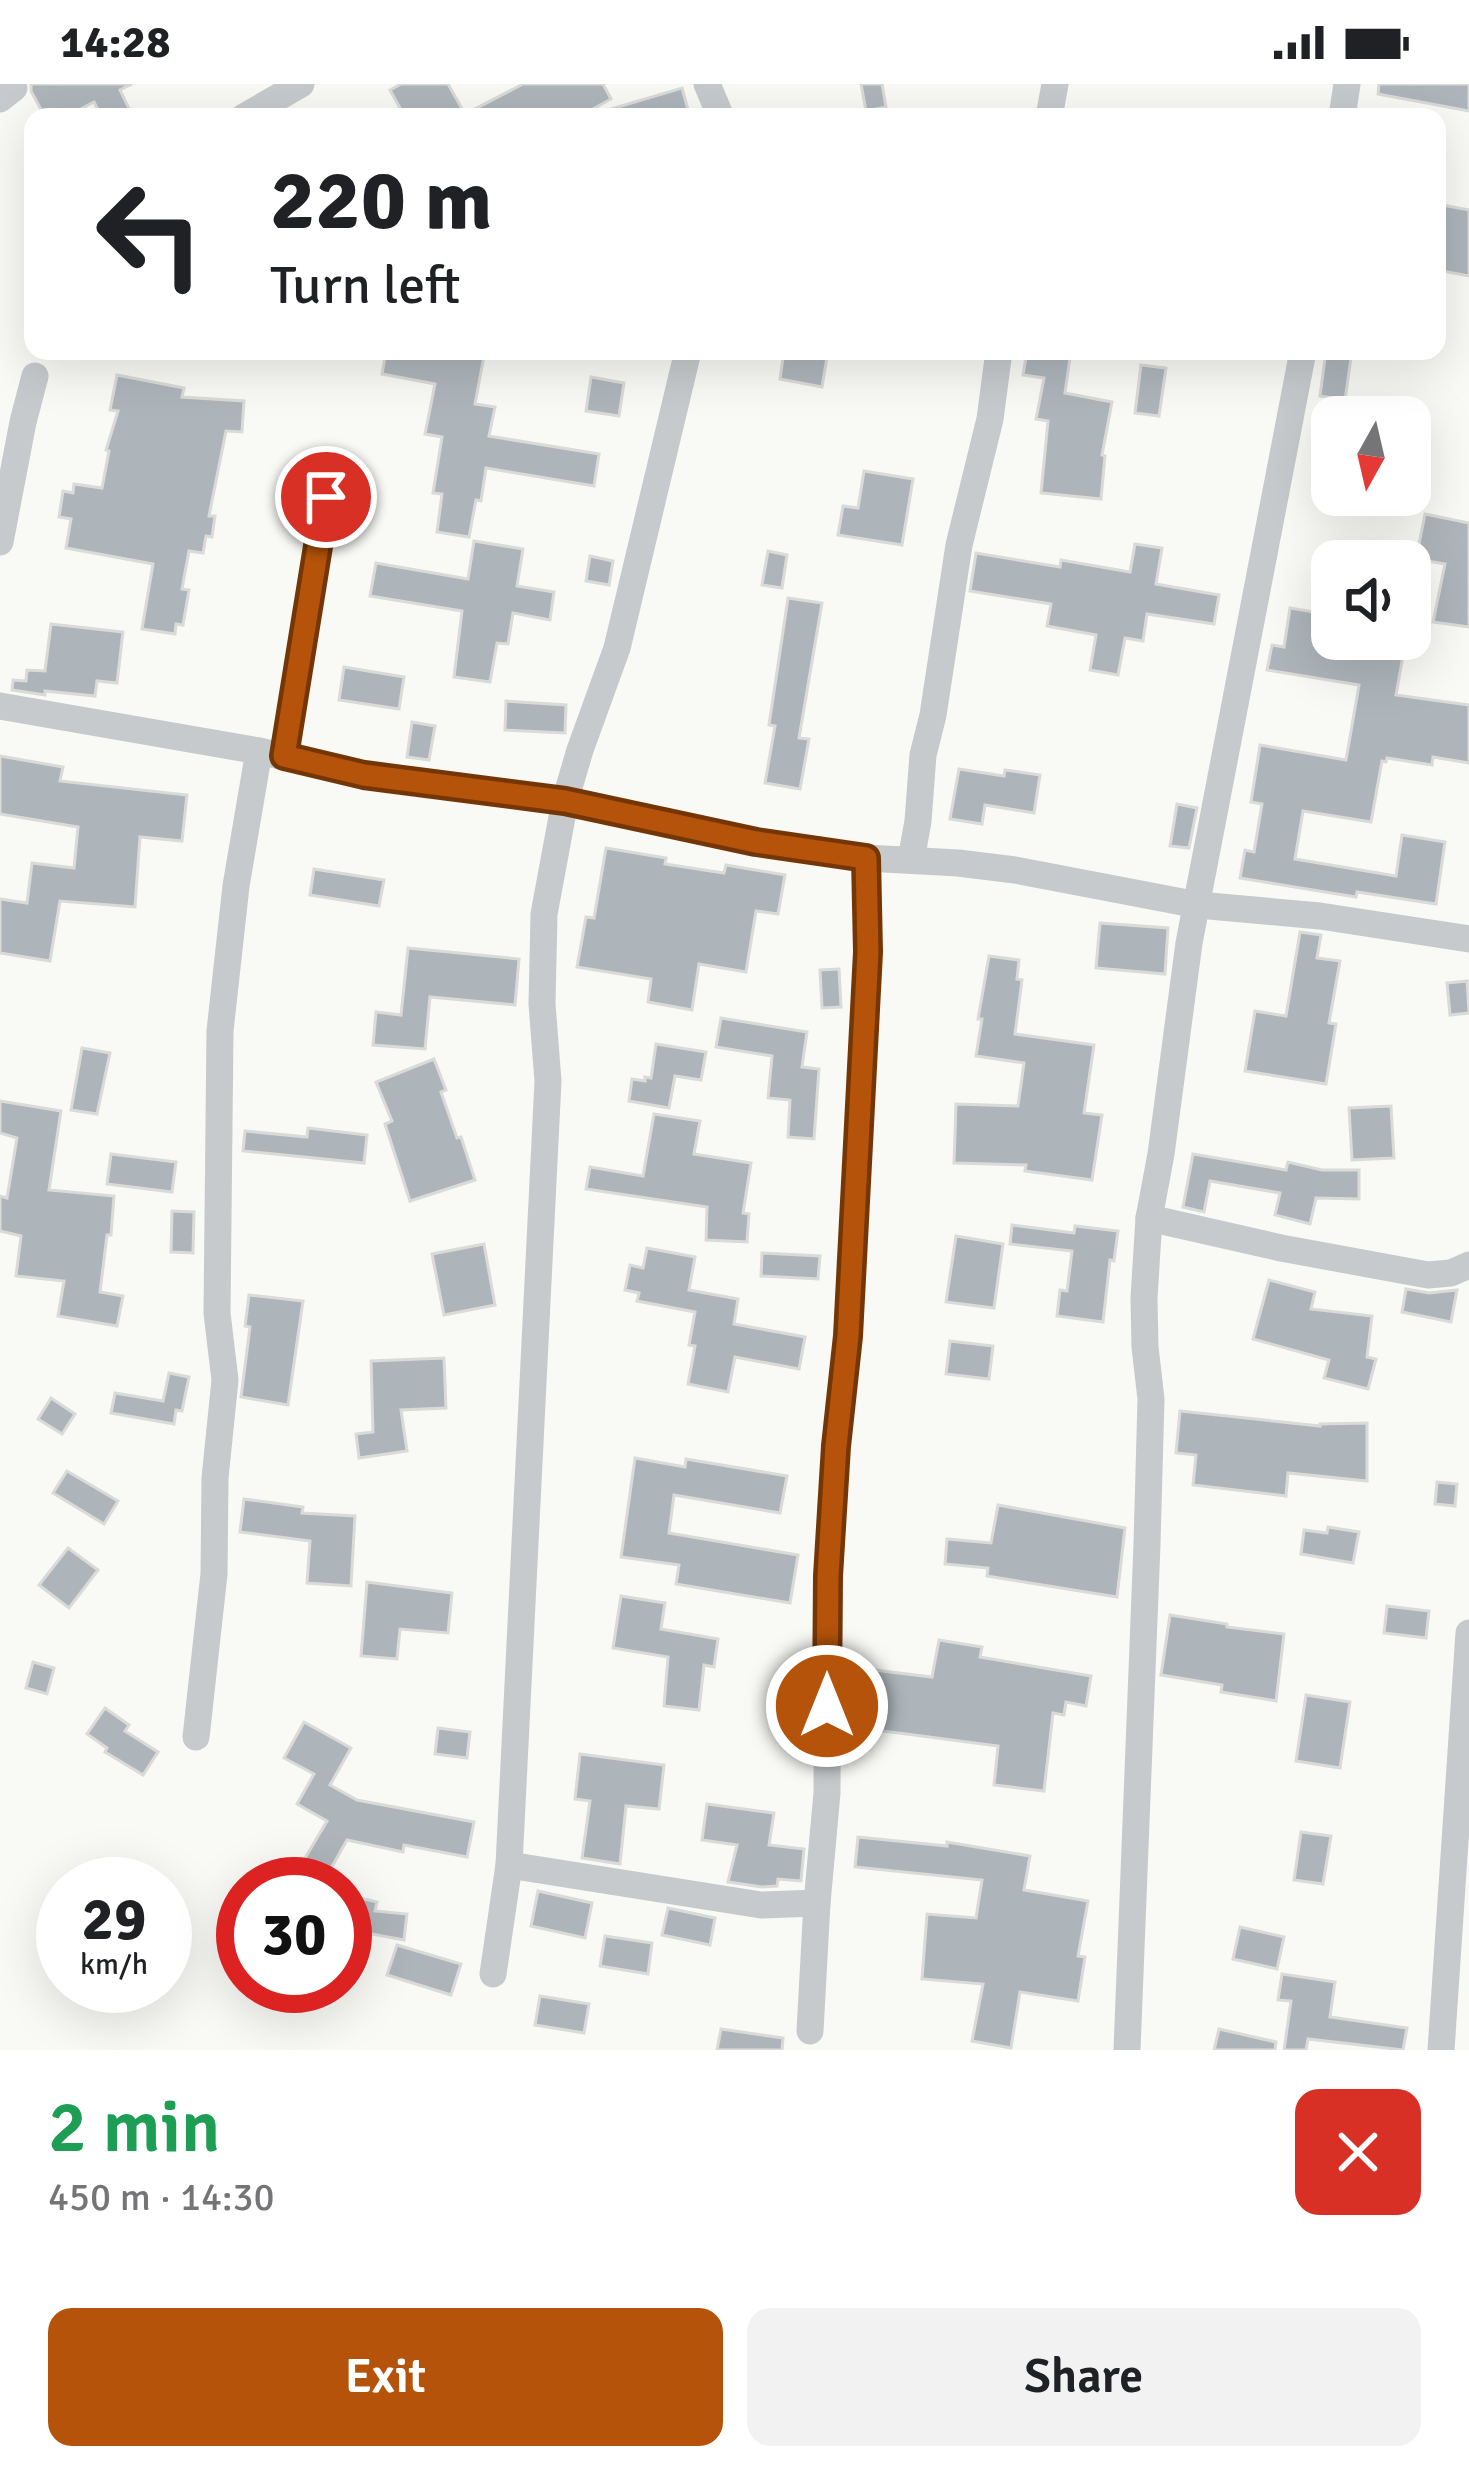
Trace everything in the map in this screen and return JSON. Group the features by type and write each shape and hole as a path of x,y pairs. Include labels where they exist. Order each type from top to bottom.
{"street":[{"path":"0,98 14,88 12,84"},
{"path":"260,108 301,84"},
{"path":"493,1974 508,1865 548,1081 542,1004 544,914 565,801 617,647 686,360"},
{"path":"910,860 959,545 990,418 998,360"},
{"path":"1127,2050 1151,1399 1144,1298 1149,1218 1186,964 1301,360"},
{"path":"0,542 35,376"},
{"path":"196,1737 214,1574 215,1478 225,1380 217,1313 220,1031 236,886 271,754 326,497"},
{"path":"0,706 364,775 565,801 756,842 866,858 1015,870 1198,905 1320,916 1469,939"},
{"path":"811,2031 827,1793 828,1576 848,1336 868,952 866,858"},
{"path":"1149,1218 1428,1274 1451,1273 1469,1265"},
{"path":"1441,2050 1469,1633"},
{"path":"508,1865 761,1905 817,1903"}],"building":[{"path":"31,84 132,84 120,90 129,108 97,108 94,102 82,108 40,108"},
{"path":"401,84 448,84 462,108 400,108 390,90"},
{"path":"523,84 603,84 611,99 594,108 477,108"},
{"path":"861,84 882,84 886,107 865,108"},
{"path":"1379,84 1469,84 1469,111 1378,94"},
{"path":"682,88 688,108 614,108"},
{"path":"1446,206 1469,210 1469,276 1446,272"},
{"path":"384,360 483,360 475,404 495,407 489,436 599,454 594,486 486,468 469,537 437,532 442,494 433,493 442,437 425,434 435,384 382,374"},
{"path":"783,360 826,360 822,387 780,379"},
{"path":"1026,360 1070,360 1065,393 1112,402 1102,455 1101,499 1041,493 1048,421 1036,419 1044,378 1023,375"},
{"path":"1325,360 1351,360 1346,396 1320,396"},
{"path":"1141,365 1166,368 1159,416 1135,413"},
{"path":"117,375 184,388 182,397 244,401 242,432 226,431 209,516 215,516 212,537 206,536 203,553 189,551 182,589 189,590 183,625 176,624 175,634 142,629 153,564 66,548 71,519 59,517 63,491 73,493 74,484 102,488 106,450 118,411 110,410"},
{"path":"591,377 624,383 619,416 586,411"},
{"path":"864,471 913,479 902,545 838,535 843,506 858,508"},
{"path":"1425,516 1469,523 1469,627 1433,622 1445,564 1431,562 1431,540 1420,540"},
{"path":"474,541 523,549 517,586 554,592 550,620 513,613 508,644 497,643 490,682 454,677 462,611 370,596 376,563 468,579"},
{"path":"1135,544 1162,548 1156,584 1219,595 1214,624 1147,614 1143,641 1125,638 1118,675 1090,670 1096,635 1047,626 1051,604 970,591 976,553 1060,567 1061,560 1130,572"},
{"path":"768,551 787,555 782,588 762,585"},
{"path":"590,556 613,561 609,585 586,581"},
{"path":"788,598 822,603 799,738 809,739 800,789 765,783"},
{"path":"1290,608 1311,612 1311,660 1402,660 1396,695 1469,705 1469,763 1433,757 1432,765 1387,758 1382,761 1371,822 1303,811 1295,859 1396,876 1402,835 1445,842 1436,904 1240,878 1245,850 1254,852 1262,804 1251,802 1260,745 1346,760 1359,685 1267,670 1272,645 1284,647"},
{"path":"51,624 123,632 117,683 97,681 95,696 12,690 13,680 26,681 27,670 45,671"},
{"path":"344,667 404,677 399,709 339,700"},
{"path":"506,701 566,705 565,733 505,730"},
{"path":"412,722 435,726 429,760 407,757"},
{"path":"0,756 63,767 60,781 187,795 182,841 140,837 135,907 60,901 50,961 0,953 0,899 27,903 32,863 74,868 78,827 0,814"},
{"path":"959,769 1004,776 1005,770 1040,775 1034,813 985,805 982,824 950,819"},
{"path":"1177,804 1197,808 1189,848 1170,846"},
{"path":"606,848 724,873 726,865 785,875 778,914 756,911 746,972 699,964 692,1010 648,1002 651,979 577,967 586,917 594,918"},
{"path":"314,869 384,880 379,906 310,895"},
{"path":"1100,923 1168,928 1165,974 1096,968"},
{"path":"1300,932 1321,935 1317,958 1340,961 1329,1023 1336,1024 1326,1084 1245,1071 1255,1011 1286,1016"},
{"path":"408,948 519,959 515,1005 430,997 425,1049 373,1045 376,1012 401,1015"},
{"path":"989,956 1019,960 1017,979 1022,980 1015,1034 1094,1045 1084,1113 1102,1115 1092,1180 1025,1171 1026,1165 954,1163 956,1104 1018,1106 1024,1063 976,1056"},
{"path":"839,969 841,1007 822,1008 820,970"},
{"path":"1467,981 1469,1013 1450,1015 1447,983"},
{"path":"721,1018 807,1032 802,1067 819,1069 814,1139 788,1137 790,1100 768,1098 772,1056 716,1047"},
{"path":"656,1044 706,1052 701,1080 675,1076 669,1108 629,1101 632,1079 651,1078"},
{"path":"82,1048 110,1053 97,1114 71,1110"},
{"path":"434,1059 446,1090 441,1092 475,1180 410,1201 385,1124 392,1121 376,1082"},
{"path":"0,1101 61,1111 49,1190 114,1196 100,1292 123,1296 117,1326 58,1316 64,1281 16,1276 21,1236 0,1231 0,1196 7,1198 17,1138 0,1133"},
{"path":"1391,1106 1394,1158 1352,1160 1349,1108"},
{"path":"654,1114 700,1121 694,1154 751,1163 743,1213 749,1214 747,1242 706,1240 707,1207 586,1189 590,1167 643,1176"},
{"path":"308,1128 367,1135 364,1163 243,1151 245,1131 307,1137"},
{"path":"111,1154 176,1162 172,1192 107,1184"},
{"path":"1193,1154 1286,1170 1288,1162 1322,1170 1359,1170 1359,1199 1316,1198 1310,1224 1275,1215 1280,1193 1210,1181 1204,1212 1183,1207"},
{"path":"172,1211 194,1212 193,1253 171,1252"},
{"path":"1012,1225 1074,1233 1075,1226 1118,1231 1103,1322 1057,1316 1060,1290 1067,1291 1072,1251 1010,1244"},
{"path":"956,1236 1003,1244 994,1308 946,1302"},
{"path":"484,1244 495,1305 444,1315 432,1254"},
{"path":"647,1248 695,1257 689,1290 738,1299 734,1324 805,1337 799,1369 735,1357 728,1392 688,1384 695,1312 637,1301 639,1293 625,1290 630,1265 643,1268"},
{"path":"762,1253 820,1256 818,1279 761,1276"},
{"path":"1269,1280 1315,1292 1311,1309 1372,1316 1367,1357 1376,1359 1368,1389 1324,1378 1329,1360 1253,1339"},
{"path":"1406,1289 1457,1290 1451,1322 1402,1312"},
{"path":"249,1295 303,1301 288,1405 241,1397"},
{"path":"950,1341 993,1346 989,1379 946,1374"},
{"path":"444,1358 446,1408 401,1410 407,1451 359,1458 356,1434 373,1432 371,1361"},
{"path":"169,1373 189,1377 182,1411 176,1410 174,1424 111,1413 115,1393 163,1401"},
{"path":"51,1398 75,1414 62,1434 38,1419"},
{"path":"1180,1411 1320,1426 1367,1423 1367,1481 1288,1473 1286,1496 1193,1485 1196,1455 1176,1453"},
{"path":"635,1458 685,1467 686,1459 787,1476 780,1513 674,1495 669,1533 798,1555 790,1603 676,1584 679,1565 621,1557"},
{"path":"67,1471 118,1501 104,1524 53,1493"},
{"path":"1437,1482 1457,1484 1455,1506 1435,1504"},
{"path":"244,1499 303,1507 302,1513 355,1516 351,1586 307,1583 310,1541 240,1532"},
{"path":"998,1505 1125,1528 1117,1597 987,1576 988,1568 945,1564 947,1539 991,1543"},
{"path":"1328,1527 1359,1532 1353,1563 1301,1554 1304,1530 1327,1533"},
{"path":"68,1548 98,1570 69,1608 39,1585"},
{"path":"367,1582 452,1593 448,1633 400,1629 397,1659 361,1656"},
{"path":"621,1596 665,1603 661,1629 718,1639 714,1667 704,1665 699,1710 664,1706 668,1657 613,1648"},
{"path":"1387,1606 1429,1611 1426,1638 1384,1633"},
{"path":"1170,1615 1284,1634 1276,1701 1221,1692 1222,1685 1161,1675"},
{"path":"939,1640 982,1647 980,1657 1091,1676 1086,1706 1066,1702 1064,1715 1053,1713 1044,1791 994,1785 998,1746 860,1728 864,1697 871,1698 874,1670 932,1677"},
{"path":"33,1662 54,1668 47,1694 26,1688"},
{"path":"1306,1695 1350,1702 1340,1768 1296,1761"},
{"path":"105,1708 129,1725 125,1731 158,1752 143,1775 105,1752 107,1748 87,1734"},
{"path":"304,1722 351,1748 330,1785 357,1800 474,1822 467,1857 404,1845 403,1852 347,1840 337,1857 306,1857 327,1821 297,1804 314,1774 284,1758"},
{"path":"438,1728 470,1732 467,1758 435,1754"},
{"path":"580,1754 664,1765 659,1809 626,1806 620,1864 582,1858 590,1801 575,1799"},
{"path":"707,1804 774,1813 769,1845 804,1849 801,1881 778,1879 777,1886 762,1887 728,1882 737,1845 702,1840"},
{"path":"1301,1832 1331,1836 1323,1884 1294,1880"},
{"path":"858,1837 947,1846 947,1842 1030,1856 1024,1890 1088,1901 1078,1956 1085,1957 1078,2001 1020,1992 1011,2048 972,2041 983,1984 922,1979 927,1914 976,1918 982,1880 855,1867"},
{"path":"538,1891 592,1903 585,1938 531,1926"},
{"path":"372,1901 377,1902 375,1911 407,1914 404,1940 372,1934"},
{"path":"668,1908 715,1918 710,1945 662,1935"},
{"path":"1240,1927 1284,1937 1277,1969 1233,1959"},
{"path":"605,1936 652,1943 648,1974 600,1966"},
{"path":"397,1945 461,1964 451,1995 387,1975"},
{"path":"1282,1974 1335,1982 1330,2017 1407,2028 1403,2050 1308,2039 1306,2050 1284,2050 1291,2001 1278,2000"},
{"path":"540,1996 589,2004 584,2033 535,2025"},
{"path":"721,2029 783,2038 782,2050 717,2050"},
{"path":"1219,2029 1276,2042 1275,2050 1214,2050"}],"route":[{"path":"326,497 284,756 364,775 565,801 756,842 866,858 868,952 848,1336 828,1576 827,1706"}]}
